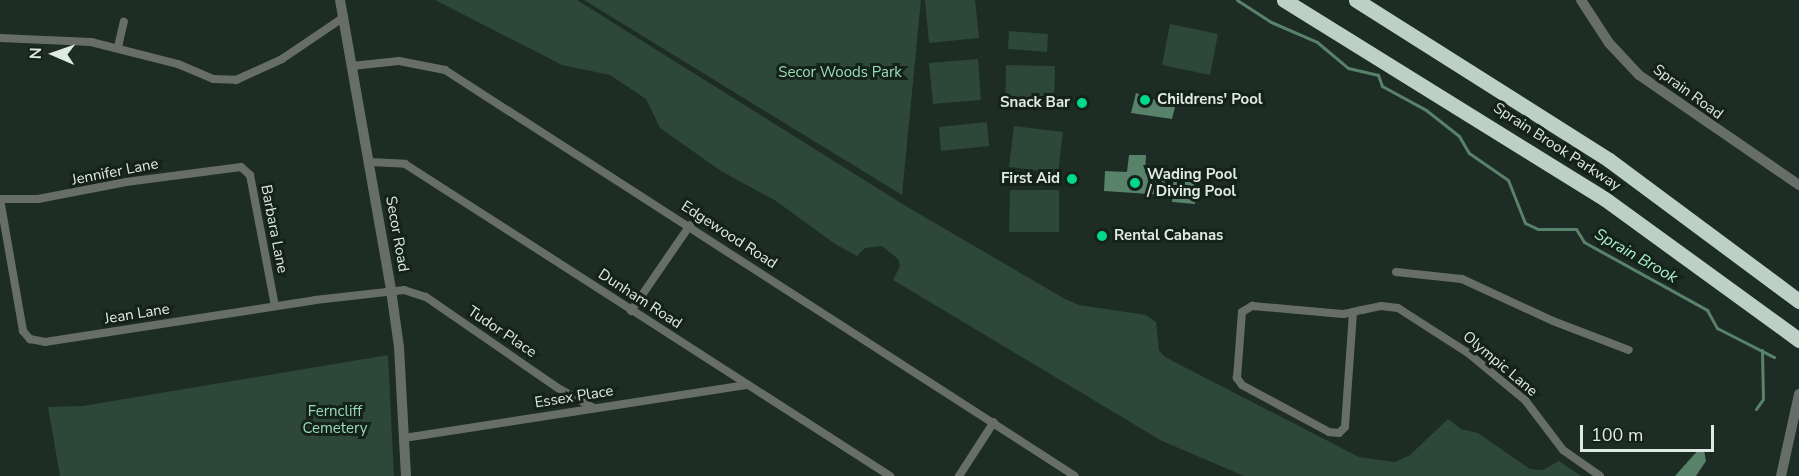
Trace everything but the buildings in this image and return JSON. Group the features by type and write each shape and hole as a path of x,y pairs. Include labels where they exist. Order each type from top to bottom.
{"highway":[{"name":"Sprain Brook Parkway","path":"1284,0 1605,199 1799,340"},
{"name":"Sprain Brook Parkway","path":"1356,0 1600,154 1799,301"}],"street":[{"name":"Secor Road","path":"340,0 391,290 406,476"},
{"name":"Sprain Road","path":"1581,0 1609,43 1638,75 1799,185"},
{"path":"0,38 65,38 118,47 213,79 236,80 282,59 344,17"},
{"path":"118,47 124,22"},
{"name":"Edgewood Road","path":"352,66 399,61 445,70 690,225 1075,476"},
{"name":"Dunham Road","path":"370,162 405,164 891,476"},
{"name":"Jennifer Lane","path":"0,200 38,200 234,167"},
{"name":"Barbara Lane","path":"234,167 250,175 275,306"},
{"name":"Jean Lane","path":"0,200 23,331 30,339 45,342 391,290"},
{"path":"631,310 690,225"},
{"path":"1396,273 1462,279 1553,321 1629,350"},
{"name":"Tudor Place","path":"391,290 426,297 558,388 594,408"},
{"name":"Olympic Lane","path":"1357,311 1345,427 1339,433 1329,432 1242,385 1237,378 1242,312 1252,306 1273,311 1357,311 1398,308 1468,352 1525,400 1563,450 1600,476"},
{"name":"Essex Place","path":"404,438 748,385"},
{"path":"1781,476 1799,395"},
{"path":"959,476 994,422"}],"green space":[{"path":"435,0 577,0 909,208 1065,299 1079,305 1146,315 1156,322 1159,350 1165,357 1359,457 1395,462 1410,455 1448,419 1461,429 1478,433 1530,469 1543,470 1559,461 1581,476 1244,476 1162,441 893,280 900,266 898,259 882,246 865,248 857,256 835,244 776,201 721,171 660,128 646,99 610,75 562,65"},
{"name":"Secor Woods Park","path":"584,0 921,0 902,195"},
{"path":"925,0 975,0 979,38 929,43"},
{"path":"1170,24 1218,34 1210,75 1162,65"},
{"path":"1009,31 1048,34 1047,52 1008,49"},
{"path":"978,59 981,100 933,104 929,63"},
{"path":"1006,65 1055,66 1054,107 1005,107"},
{"path":"987,122 989,146 941,151 939,127"},
{"path":"1014,126 1063,132 1058,173 1009,167"},
{"path":"1010,190 1059,190 1059,232 1009,232"},
{"name":"Ferncliff Cemetery","path":"388,355 394,476 60,476 48,407 83,406"}],"shaded area":[{"name":"Childrens' Pool","path":"1136,93 1175,107 1172,119 1131,113"},
{"name":"Wading Pool / Diving Pool","path":"1129,155 1146,155 1145,173 1166,174 1165,195 1104,191 1105,171 1127,172"},
{"path":"1174,168 1197,170 1195,204 1172,202"},
{"path":"1699,449 1704,450 1706,461 1696,476 1675,476"}],"waterway":[{"name":"Sprain Brook","path":"1237,0 1271,22 1317,42 1348,68 1378,75 1382,86 1426,110 1459,136 1469,153 1508,180 1525,223 1538,229 1576,229 1584,242 1707,310 1717,328 1774,357"},
{"path":"1756,409 1763,399 1762,350"}],"place":[{"name":"Childrens' Pool","path":"1145,100"},
{"name":"Snack Bar","path":"1082,103"},
{"name":"First Aid","path":"1072,179"},
{"name":"Wading Pool / Diving Pool","path":"1135,183"},
{"name":"Rental Cabanas","path":"1102,236"}]}
